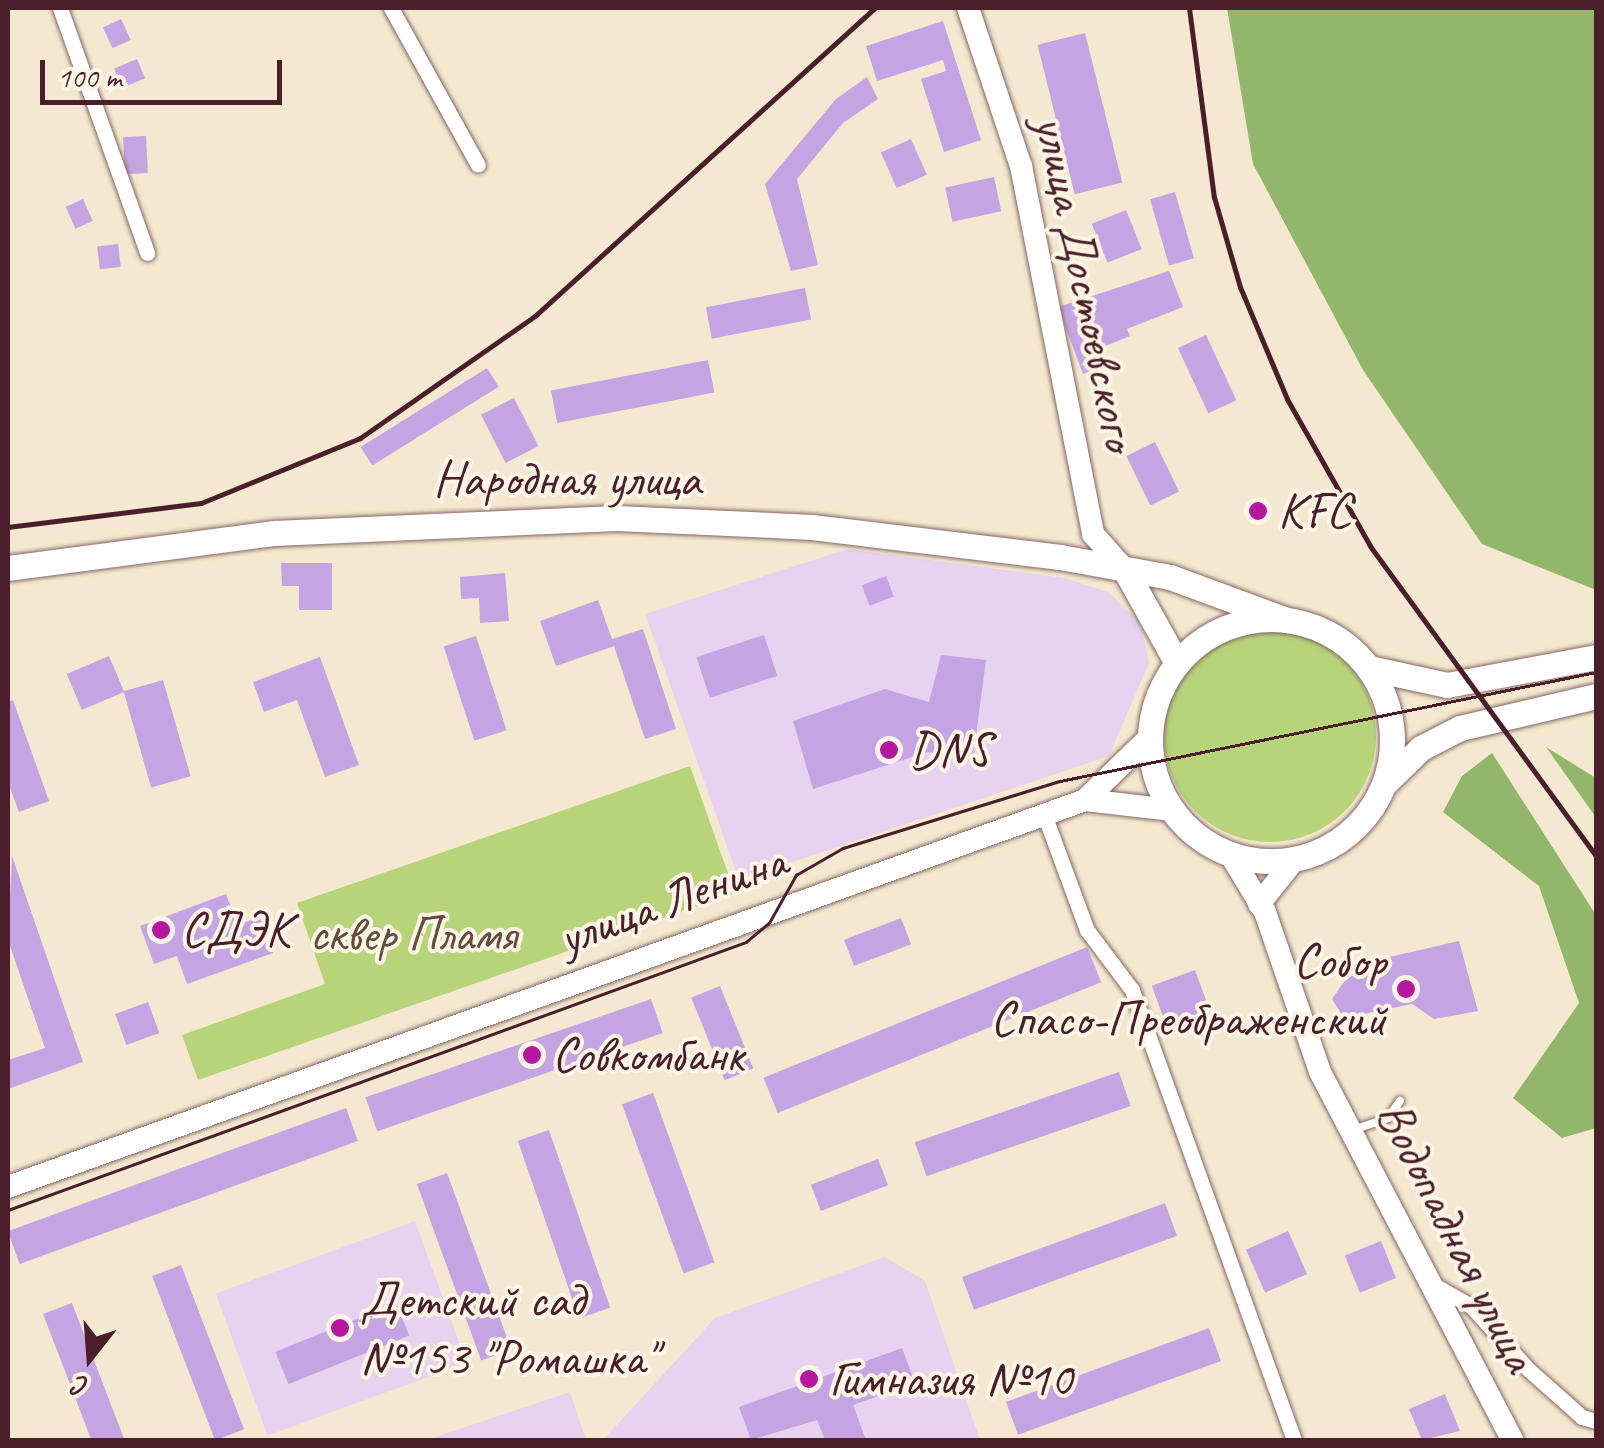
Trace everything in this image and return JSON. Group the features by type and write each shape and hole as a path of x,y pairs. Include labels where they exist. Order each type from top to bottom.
{"main road":[{"name":"улица Достоевского","path":"968,8 1020,166 1093,534 1126,570"},
{"name":"Народная улица","path":"8,568 274,533 616,518 898,535 1126,570 1218,591 1287,620"},
{"path":"1126,570 1177,664"},
{"path":"1296,859 1230,854 1188,829 1156,785 1150,737 1158,698 1177,664 1208,636 1234,626 1287,620 1318,628 1369,668 1447,685 1596,657"},
{"path":"1369,668 1392,724 1384,784"},
{"path":"1260,904 1296,859 1350,833 1384,784 1421,748 1460,728 1596,696"},
{"path":"1085,800 1150,737"},
{"path":"1085,800 1172,810"},
{"name":"улица Ленина","path":"8,1187 1085,800"},
{"name":"Водопадная улица","path":"1230,854 1260,904 1320,1072 1434,1284 1512,1440"}],"street":[{"path":"60,8 146,254"},
{"path":"391,8 478,165"},
{"path":"1044,814 1087,930 1132,990 1294,1440"},
{"path":"1434,1284 1470,1306 1528,1370 1582,1417 1596,1420"}],"lane":[{"path":"1352,1130 1388,1118 1400,1101"}],"shaded area":[{"path":"848,549 1064,578 1108,592 1140,623 1149,663 1109,756 739,880 645,614"},
{"name":"Детский сад №153 \"Ромашка\"","path":"415,1221 467,1363 267,1435 216,1294"},
{"name":"Гимназия №10","path":"885,1257 925,1281 980,1440 603,1440 715,1318"},
{"path":"570,1392 586,1440 426,1440"}],"green space":[{"path":"1227,8 1596,8 1596,590 1482,544 1363,370 1253,164"},
{"path":"1270,630 1310,638 1345,661 1368,696 1376,736 1368,776 1345,811 1310,834 1270,842 1230,834 1195,811 1172,776 1164,736 1172,696 1195,661 1230,638"},
{"path":"1546,747 1596,778 1596,817 1595,816"},
{"path":"1492,753 1596,915 1596,1128 1562,1138 1513,1098 1579,1003 1539,886 1443,812 1462,776"},
{"name":"сквер Пламя","path":"690,766 735,893 198,1080 182,1035 325,984 297,903"}],"building":[{"path":"121,19 131,40 113,48 103,27"},
{"path":"943,21 981,140 944,152 921,79 946,71 943,60 877,81 866,46"},
{"path":"1085,33 1122,182 1075,194 1037,45"},
{"path":"137,59 145,78 122,88 114,69"},
{"path":"867,77 878,99 843,123 797,179 818,265 791,271 765,184 836,99"},
{"path":"146,136 148,173 125,174 123,137"},
{"path":"911,139 927,175 897,188 881,152"},
{"path":"994,177 1001,211 952,222 945,187"},
{"path":"1175,192 1194,258 1169,265 1150,199"},
{"path":"83,199 93,221 75,229 66,207"},
{"path":"1126,210 1142,249 1107,263 1092,224"},
{"path":"118,244 121,267 100,269 97,247"},
{"path":"1169,271 1183,307 1127,329 1130,336 1101,348 1108,364 1083,374 1058,307"},
{"path":"805,288 811,319 712,339 706,307"},
{"path":"1206,335 1236,400 1208,413 1178,348"},
{"path":"708,360 714,392 557,423 551,391"},
{"path":"487,368 499,387 372,466 361,447"},
{"path":"514,398 539,446 506,463 481,415"},
{"path":"1155,442 1179,491 1150,505 1126,456"},
{"path":"281,563 332,563 332,610 299,610 299,586 282,586"},
{"path":"505,573 509,621 480,623 479,598 461,599 460,577"},
{"path":"886,576 894,597 870,606 862,585"},
{"path":"598,600 612,639 643,629 676,729 645,739 614,646 556,666 540,621"},
{"path":"764,635 777,676 710,698 696,657"},
{"path":"476,636 507,730 474,741 444,647"},
{"path":"941,655 986,660 973,758 928,752 813,789 793,721 885,689 929,702"},
{"path":"109,656 124,692 82,710 67,674"},
{"path":"320,657 359,765 325,777 297,700 264,712 253,682"},
{"path":"163,680 191,776 151,787 124,691"},
{"path":"13,700 49,801 19,812 8,782 8,702"},
{"path":"12,856 83,1062 8,1089 8,1060 45,1048 8,940"},
{"path":"226,894 237,925 260,917 273,953 187,984 177,956 154,964 140,926"},
{"path":"901,918 911,944 854,966 844,940"},
{"name":"Собор Спасо-Преображенский","path":"1459,941 1478,1011 1434,1019 1412,1004 1344,1018 1332,999 1346,979 1385,958"},
{"path":"1087,947 1101,982 778,1113 763,1078"},
{"path":"1195,970 1211,1015 1168,1031 1152,986"},
{"path":"720,986 753,1069 725,1080 691,998"},
{"path":"651,999 663,1033 377,1131 365,1097"},
{"path":"148,1002 159,1033 126,1045 115,1014"},
{"path":"1119,1072 1131,1106 926,1176 915,1142"},
{"path":"653,1093 715,1262 684,1273 622,1104"},
{"path":"346,1108 358,1141 20,1264 8,1231"},
{"path":"549,1130 610,1308 579,1319 518,1141"},
{"path":"878,1159 888,1185 821,1211 811,1185"},
{"path":"447,1173 511,1350 481,1361 417,1184"},
{"path":"1165,1203 1177,1236 974,1310 962,1277"},
{"path":"1288,1231 1307,1274 1265,1293 1246,1250"},
{"path":"1381,1241 1396,1278 1360,1293 1345,1256"},
{"path":"181,1265 244,1429 215,1440 152,1276"},
{"path":"72,1303 125,1440 91,1440 43,1314"},
{"path":"396,1303 409,1335 289,1384 275,1352"},
{"path":"1209,1328 1221,1361 1018,1435 1006,1402"},
{"path":"902,1348 915,1383 853,1405 866,1440 825,1440 817,1420 751,1440 739,1407"},
{"path":"1445,1394 1460,1431 1422,1440 1409,1409"}],"tram line":[{"path":"8,1210 746,942 769,923 796,875 843,848 1060,781 1596,672"}],"railway":[{"path":"8,527 201,503 360,438 536,315 874,8"},
{"path":"1189,8 1214,197 1240,287 1287,399 1370,546 1596,856"}],"place":[{"name":"KFC","path":"1258,511"},
{"name":"DNS","path":"889,750"},
{"name":"СДЭК","path":"161,930"},
{"name":"Собор Спасо-Преображенский","path":"1406,989"},
{"name":"Совкомбанк","path":"532,1055"},
{"name":"Детский сад №153 \"Ромашка\"","path":"340,1328"},
{"name":"Гимназия №10","path":"809,1379"}]}
